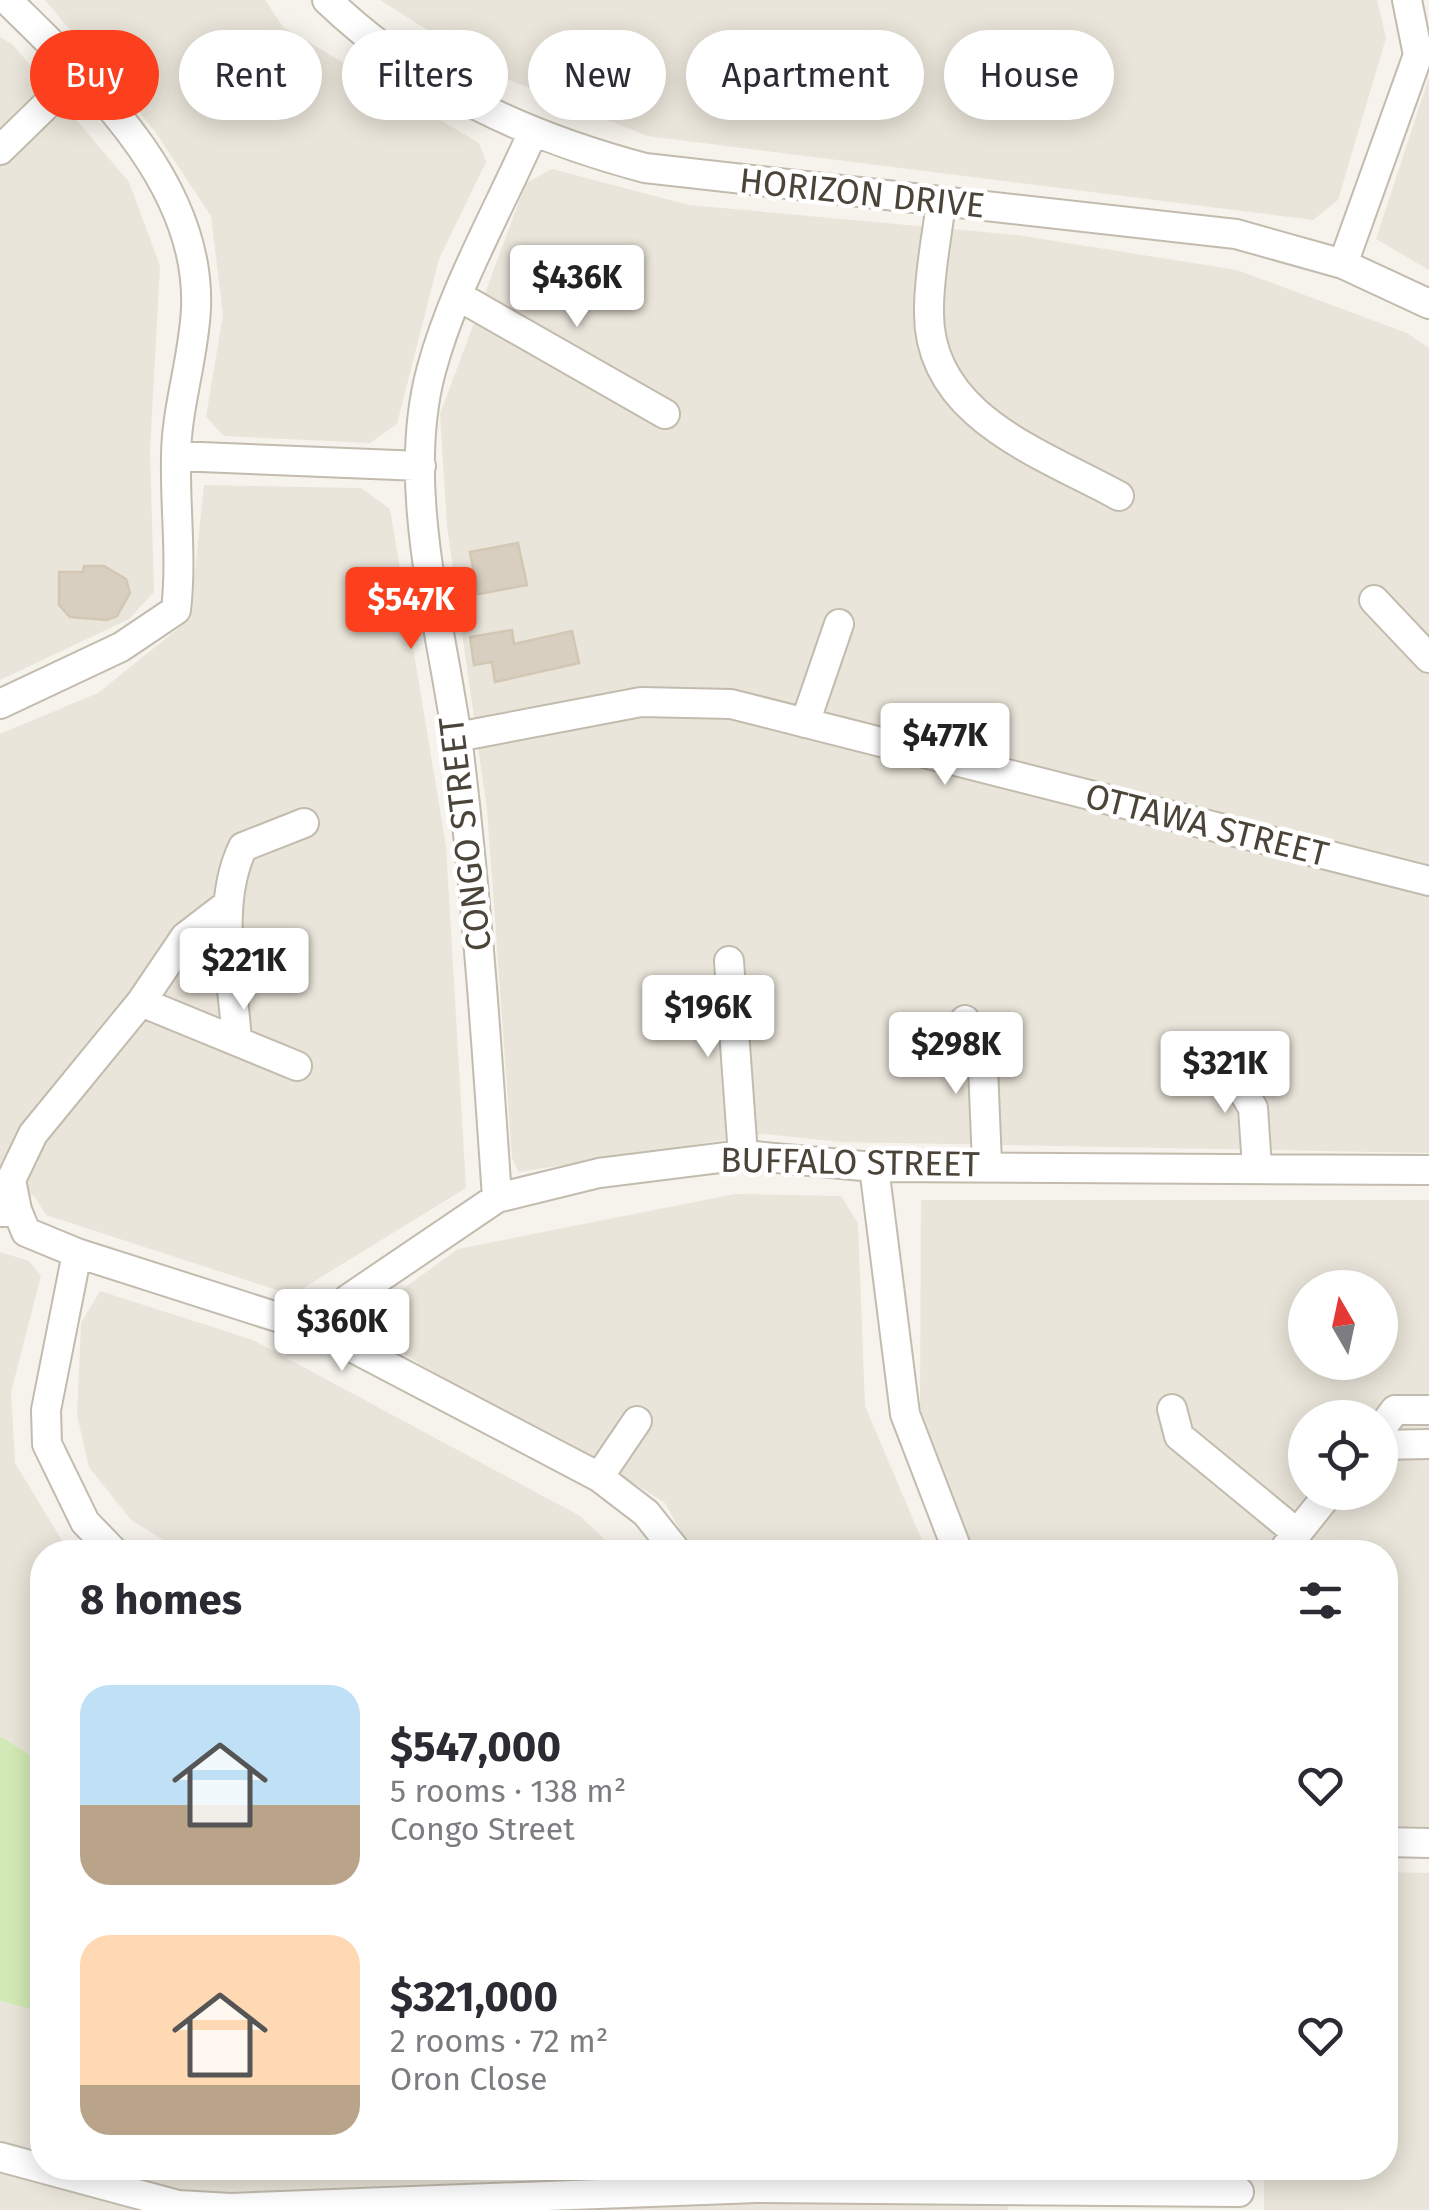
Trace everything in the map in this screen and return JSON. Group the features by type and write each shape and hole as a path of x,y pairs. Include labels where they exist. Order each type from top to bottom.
{"street":[{"path":"6,0 37,30"},
{"name":"HORIZON DRIVE","path":"327,0 382,47 450,94 532,134 645,168 1236,234 1343,264 1429,304"},
{"path":"1343,264 1424,56 1407,0"},
{"path":"0,150 31,120"},
{"path":"0,704 121,648 176,610 182,562 176,456 196,306 187,234 163,180 117,120"},
{"name":"CONGO STREET","path":"497,1198 475,884 457,737 438,644 420,466 431,372 532,134"},
{"path":"941,202 928,310 940,370 960,400 986,422 1119,496"},
{"path":"460,297 665,414"},
{"path":"176,456 420,466"},
{"path":"1374,600 1429,658"},
{"path":"804,723 839,624"},
{"name":"OTTAWA STREET","path":"457,737 641,702 731,704 1429,881"},
{"path":"237,1041 228,904 233,868 243,848 304,823"},
{"path":"228,904 185,937 141,1002 32,1134 11,1180 9,1211 26,1232 77,1253 322,1331 598,1477 646,1512 668,1540"},
{"path":"730,961 743,1155"},
{"path":"141,1002 297,1066"},
{"path":"965,1020 984,1067 987,1164"},
{"path":"1221,1055 1254,1108 1257,1167"},
{"name":"BUFFALO STREET","path":"322,1331 348,1299 497,1198 599,1174 743,1155 874,1167 987,1164 1429,1170"},
{"path":"874,1167 905,1414 953,1540"},
{"path":"77,1253 46,1410 47,1444 86,1522 103,1540"},
{"path":"1172,1409 1178,1436 1287,1540"},
{"path":"1398,1410 1429,1410"},
{"path":"598,1477 637,1421"},
{"path":"1398,1445 1429,1444"},
{"path":"1292,1540 1316,1510"},
{"path":"1398,1842 1429,1843"},
{"path":"0,2157 30,2165"},
{"path":"87,2180 178,2204 395,2207 756,2188 1239,2190"}],"shaded area":[{"path":"45,0 265,0 288,30 179,30 179,120 322,120 322,50 342,62 342,120 440,120 479,143 486,162 439,259 397,424 370,443 224,436 206,417 223,315 211,216 146,120 159,120 159,30 70,30"},
{"path":"380,0 1377,0 1386,38 1338,200 1313,220 647,136 608,120 666,120 666,30 528,30 528,87 508,79 508,30 427,30"},
{"path":"0,37 13,45 30,65 30,120 77,120 129,182 160,266 150,449 154,592 129,619 0,680"},
{"path":"1429,77 1429,270 1376,239"},
{"path":"552,169 689,205 1017,235 1237,270 1407,333 1429,348 1429,1153 840,1142 764,1134 519,1172 512,1158 487,810 447,526 440,414 526,183"},
{"path":"204,485 361,488 390,509 446,846 466,1188 292,1295 46,1215 34,1196 0,1186 0,734 98,693 190,619"},
{"path":"735,1194 841,1196 858,1223 865,1406 922,1540 685,1540 665,1503 575,1446 449,1382 374,1335 371,1312 458,1249"},
{"path":"921,1200 1429,1200 1429,1827 1398,1826 1398,1540 970,1540 920,1408"},
{"path":"0,1252 29,1261 41,1276 11,1392 15,1463 62,1540 30,1540 30,1755 0,1736"},
{"path":"100,1291 253,1340 580,1516 605,1540 164,1540 131,1520 89,1467 77,1415 81,1323"},
{"path":"1398,1872 1429,1873 1429,2210 1264,2210 1264,2180 1398,2180"},
{"path":"0,2001 30,2009 30,2180 1009,2180 1008,2210 0,2210"}],"green space":[{"path":"0,1736 30,1755 30,2009 0,2001"}],"building":[{"path":"518,543 527,585 478,594 470,552"},
{"path":"84,566 104,566 126,579 130,593 117,616 107,620 70,617 59,605 59,572 83,572"},
{"path":"512,630 514,644 572,631 579,663 495,682 492,662 474,665 470,637"}]}
